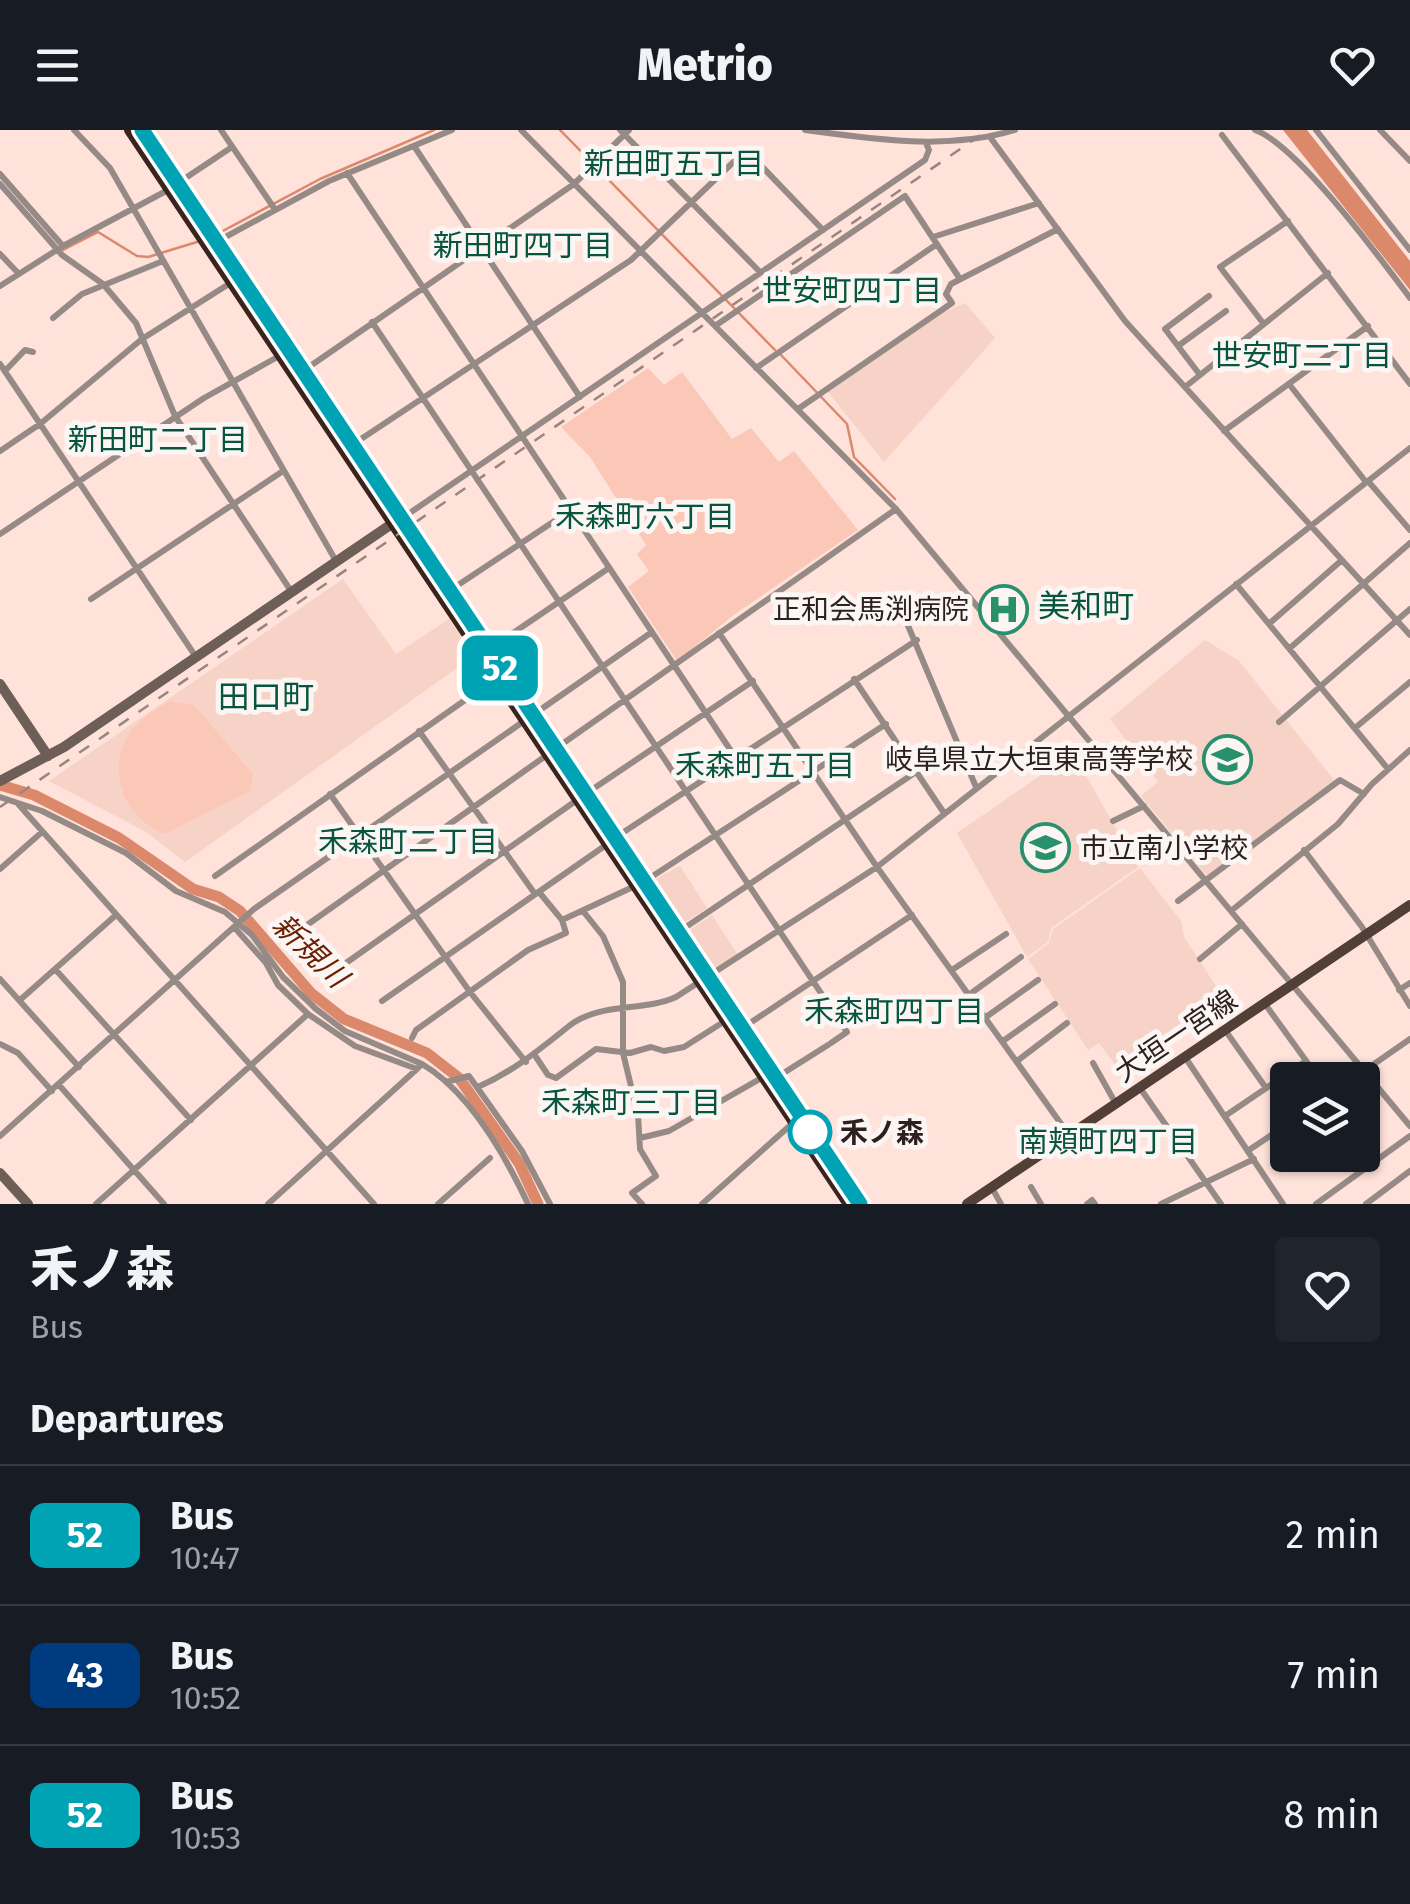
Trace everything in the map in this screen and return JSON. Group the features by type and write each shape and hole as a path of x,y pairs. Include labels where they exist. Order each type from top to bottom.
{"highway":[{"path":"130,130 217,242 284,353 302,371 396,521 449,591 526,716"},
{"path":"142,130 232,282 284,353 496,678 551,752 703,982 740,1029 794,1122 849,1204"},
{"path":"639,884 677,933 725,1021 860,1204"}],"main road":[{"name":"大垣一宮線","path":"967,1204 1410,906"}],"street":[{"path":"74,130 110,168 336,561"},
{"path":"221,130 274,208"},
{"path":"217,242 274,208 347,173 452,130"},
{"path":"521,130 896,509 1356,1062"},
{"path":"804,130 926,143 990,138 1015,130"},
{"path":"1255,130 1270,136 1298,160 1410,298"},
{"path":"1316,130 1410,250"},
{"path":"1380,130 1410,160"},
{"path":"302,371 574,184 624,132 760,272"},
{"path":"1222,135 1410,384"},
{"path":"990,138 1125,320 1410,635"},
{"path":"5,778 48,756 196,657 925,160 929,150 926,143"},
{"path":"0,286 173,186 232,146"},
{"path":"414,146 580,396"},
{"path":"351,446 641,252 746,150 823,230"},
{"path":"347,173 735,757"},
{"path":"0,174 78,270 102,284 124,306 175,416 291,591"},
{"path":"0,184 60,248"},
{"path":"715,326 906,196 960,280"},
{"path":"756,368 935,240 1039,203"},
{"path":"1264,323 1220,267 1288,221"},
{"path":"798,410 952,303 946,288 1058,229"},
{"path":"0,254 19,274"},
{"path":"53,318 102,284 164,261"},
{"path":"1185,387 1328,274"},
{"path":"0,451 40,424 142,339 232,282"},
{"path":"1200,375 1165,329 1209,296"},
{"path":"1178,346 1226,311"},
{"path":"372,322 847,1032 668,1131 640,1138"},
{"path":"1224,431 1368,326"},
{"path":"33,352 25,350 2,368 196,657"},
{"path":"0,534 175,416 284,353"},
{"path":"1289,384 1410,530"},
{"path":"478,1087 536,1056 568,1026 603,1010 668,1001 703,982 877,867 1410,448"},
{"path":"91,599 283,471"},
{"path":"283,942 896,509"},
{"path":"449,591 571,510"},
{"path":"1290,648 1410,543"},
{"path":"1270,623 1342,560"},
{"path":"488,650 609,568"},
{"path":"1236,584 1388,769"},
{"path":"901,609 918,640 976,787"},
{"path":"1279,722 1410,609"},
{"path":"0,1136 252,912 526,716 652,632"},
{"path":"718,633 877,867 1069,1135"},
{"path":"382,1000 735,757 918,640"},
{"path":"215,876 496,678"},
{"path":"854,679 944,813"},
{"path":"329,975 753,681"},
{"path":"1355,728 1410,682"},
{"path":"0,684 48,756"},
{"path":"562,920 639,884 717,837 886,724"},
{"path":"412,1038 416,1030 528,950 566,933 562,920 504,851 418,731"},
{"path":"1231,911 1338,824 1410,750"},
{"path":"677,933 916,772"},
{"path":"1178,901 1340,780 1364,794"},
{"path":"330,794 470,992 526,1062"},
{"path":"0,798 42,811 126,853 176,891 212,905 237,924 298,993 330,1020 447,1081 500,1151 528,1204"},
{"path":"20,805 374,1204"},
{"path":"1113,820 1144,806"},
{"path":"0,869 42,832"},
{"path":"1304,850 1366,935 1410,1006"},
{"path":"583,910 618,963 622,1052 640,1149 656,1176 632,1192 642,1204"},
{"path":"20,1000 116,915"},
{"path":"740,1029 912,915"},
{"path":"237,924 288,996 308,1014 354,1046 419,1066"},
{"path":"1200,959 1242,924"},
{"path":"952,970 1006,934"},
{"path":"970,994 1022,957"},
{"path":"55,969 191,1120"},
{"path":"986,1017 1038,980"},
{"path":"1,981 79,1067"},
{"path":"1399,990 1410,983"},
{"path":"1003,1041 1054,1004"},
{"path":"1225,1116 1306,1061 1264,1004"},
{"path":"96,1204 308,1014"},
{"path":"536,1056 548,1075 556,1078 596,1050 622,1052 684,1046 725,1021"},
{"path":"1017,1060 1068,1022"},
{"path":"1225,1030 1266,1088"},
{"path":"1378,1062 1410,1040"},
{"path":"0,1044 18,1054 56,1088 164,1204"},
{"path":"1185,1058 1284,1204"},
{"path":"1093,1063 1116,1104"},
{"path":"268,1204 419,1066"},
{"path":"447,1081 469,1076 522,1150 550,1204"},
{"path":"1140,1088 1221,1204"},
{"path":"1380,1091 1410,1126"},
{"path":"702,1204 794,1122"},
{"path":"1249,1150 1270,1136"},
{"path":"1316,1204 1410,1136"},
{"path":"438,1204 490,1158"},
{"path":"1160,1204 1255,1159"},
{"path":"1366,1204 1410,1171"},
{"path":"0,1173 28,1204"},
{"path":"1031,1186 1041,1204"},
{"path":"991,1188 1001,1204"},
{"path":"1087,1204 1092,1200 1095,1204"}],"shaded area":[{"path":"1283,130 1307,130 1410,261 1410,290"},
{"path":"965,303 995,338 884,462 828,392 944,312"},
{"path":"648,368 664,385 682,372 732,439 751,428 779,462 794,451 858,530 735,614 677,661 628,587 649,571 637,554 646,545 590,457 561,427"},
{"path":"343,579 396,654 449,619 474,656 185,862 146,832 49,781"},
{"name":"岐阜県立大垣東高等学校","path":"1205,640 1239,661 1335,781 1208,877 1141,796 1158,782 1110,719"},
{"path":"170,701 194,705 253,774 250,791 165,834 138,816 129,804 122,790 119,760 136,725"},
{"name":"市立南小学校","path":"1073,753 1138,867 1051,928 1048,942 1027,957 957,833"},
{"path":"680,866 707,908 679,926 650,882"},
{"path":"1140,868 1181,921 1184,937 1222,995 1117,1067 1099,1043 1088,1050 1028,959 1049,943 1053,929"},
{"path":"712,915 738,955 711,973 685,933"}],"waterway":[{"path":"219,233 320,179 434,130"},
{"path":"560,130 775,350"},
{"path":"63,250 98,232 137,256 148,257 197,242"},
{"path":"781,355 847,424 854,457 895,499"},
{"name":"新規川","path":"0,785 34,795 119,838 193,889 219,897 240,911 311,993 344,1019 427,1053 459,1078 519,1163 538,1204"}],"railway":[{"path":"0,807 988,130"}],"bus line":[{"name":"52","path":"142,130 860,1204"}],"place":[{"name":"正和会馬渕病院","path":"1004,609"},
{"name":"岐阜県立大垣東高等学校","path":"1228,759"},
{"name":"市立南小学校","path":"1045,848"},
{"name":"禾ノ森","path":"810,1132"}],"district":[{"name":"新田町五丁目","path":"674,164"},
{"name":"新田町四丁目","path":"523,246"},
{"name":"世安町四丁目","path":"852,291"},
{"name":"世安町二丁目","path":"1302,356"},
{"name":"新田町二丁目","path":"158,440"},
{"name":"禾森町六丁目","path":"645,517"},
{"name":"美和町","path":"1086,606"},
{"name":"田口町","path":"266,697"},
{"name":"禾森町五丁目","path":"765,766"},
{"name":"禾森町二丁目","path":"408,842"},
{"name":"禾森町四丁目","path":"894,1012"},
{"name":"禾森町三丁目","path":"631,1103"},
{"name":"南頬町四丁目","path":"1108,1142"}]}
